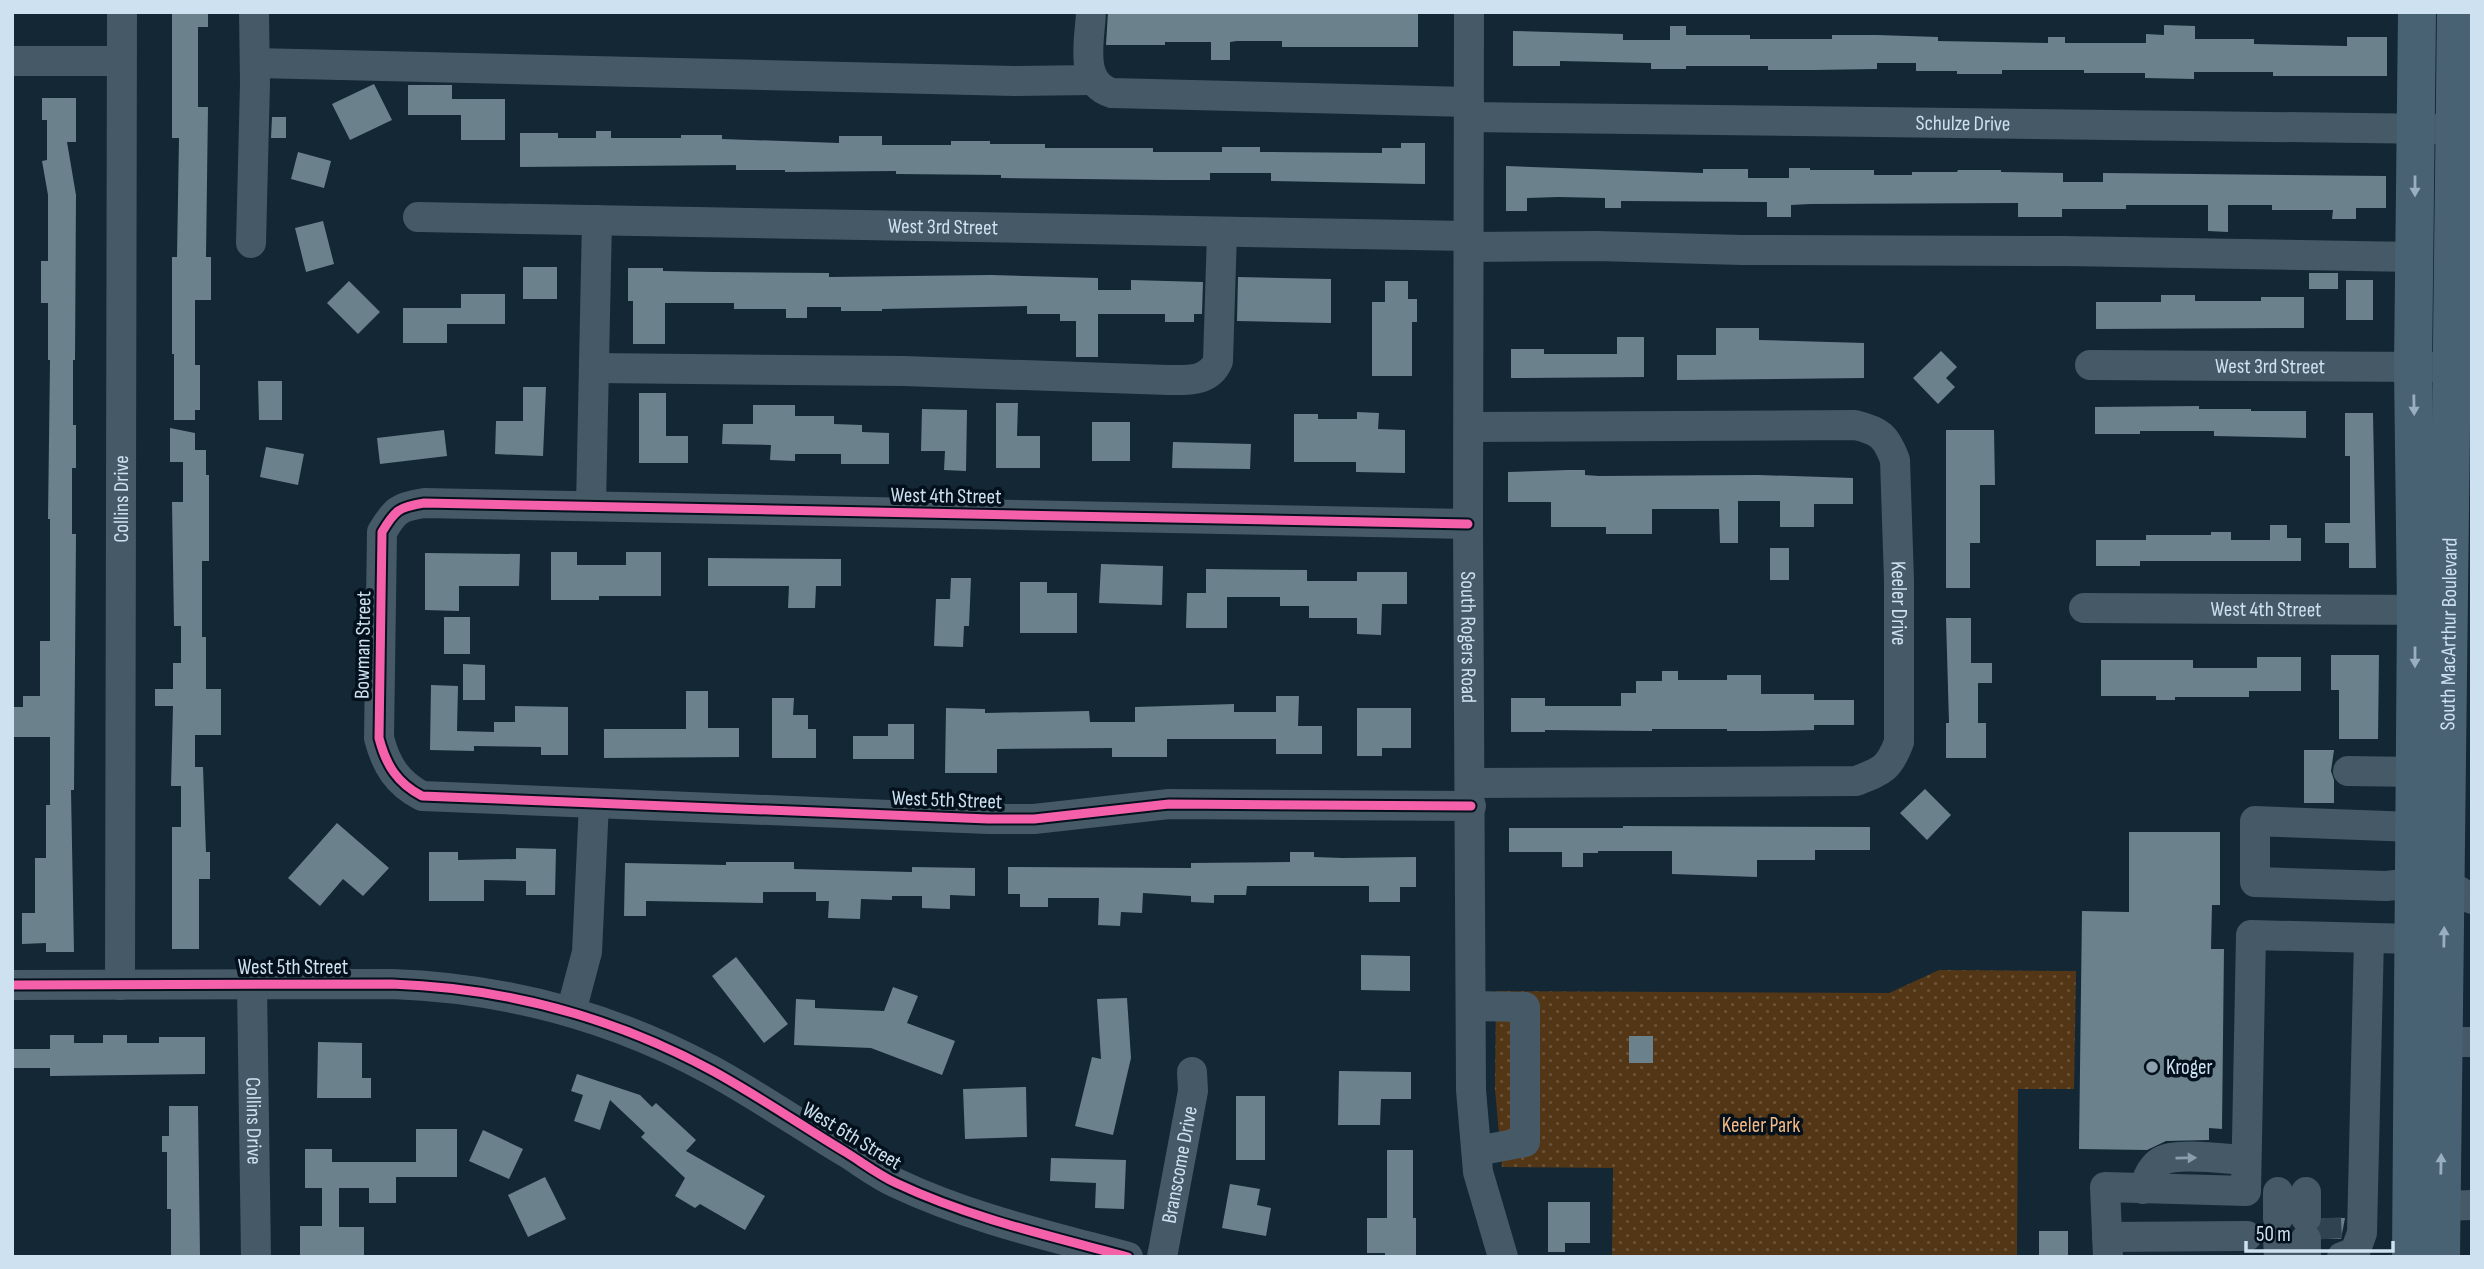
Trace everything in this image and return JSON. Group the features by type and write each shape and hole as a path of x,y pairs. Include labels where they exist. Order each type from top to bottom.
{"main road":[{"name":"South MacArthur Boulevard","path":"2417,12 2413,366 2432,610 2444,888 2441,1257"},
{"name":"South MacArthur Boulevard","path":"2444,888 2414,827 2415,772 2459,352 2462,289 2456,129 2464,70 2456,12"},
{"name":"South MacArthur Boulevard","path":"2443,1042 2414,939 2444,888"},
{"name":"South MacArthur Boulevard","path":"2411,1257 2441,1206"},
{"path":"2384,1257 2441,1206"}],"street":[{"name":"Collins Drive","path":"120,985 122,12"},
{"path":"251,243 254,12"},
{"path":"255,63 1014,81 1093,80 1089,68 1091,12"},
{"name":"South Rogers Road","path":"1469,12 1471,1090 1476,1152 1483,1192 1503,1257"},
{"path":"12,61 121,61"},
{"path":"2416,69 2464,70"},
{"name":"Schulze Drive","path":"1093,80 1105,91 1123,93 1469,110 2456,129"},
{"name":"West 3rd Street","path":"418,217 1222,232 1742,250 2064,251 2414,272 2462,289"},
{"path":"591,506 597,220"},
{"path":"594,368 903,371 1168,380 1200,378 1211,373 1216,367 1219,354 1222,232"},
{"name":"West 3rd Street","path":"2090,365 2413,366 2459,352"},
{"name":"Keeler Drive","path":"1469,427 1855,425 1874,430 1888,442 1895,460 1899,593 1899,742 1892,762 1879,772 1856,781 1471,795"},
{"name":"West 4th Street","path":"424,503 1468,524"},
{"name":"Bowman Street","path":"422,796 405,787 394,773 384,758 379,738 382,532 393,514 403,507 424,503"},
{"name":"West 4th Street","path":"2084,608 2432,610"},
{"path":"2348,771 2415,772"},
{"name":"West 5th Street","path":"422,796 1034,819 1169,804 1471,795"},
{"path":"571,1012 579,988 588,941 594,803"},
{"path":"2414,827 2255,821 2255,882 2444,888"},
{"path":"2246,1192 2105,1187 2108,1247 2248,1246 2245,1160 2251,935 2414,939"},
{"path":"2307,1229 2355,1252 2362,1233 2369,938"},
{"name":"West 5th Street","path":"12,985 440,986 519,998 571,1012"},
{"name":"Collins Drive","path":"252,985 256,1257"},
{"path":"1471,1006 1525,1007 1525,1142 1476,1152"},
{"name":"West 6th Street","path":"571,1012 646,1040 711,1070 894,1182 942,1203 1000,1222 1128,1257"},
{"path":"2367,1041 2443,1042"},
{"name":"Branscome Drive","path":"1162,1257 1193,1091 1192,1072"},
{"path":"2143,1189 2152,1169 2163,1160 2181,1157 2245,1160"}],"green space":[{"name":"Keeler Park","path":"1939,970 2076,971 2074,1089 2018,1089 2017,1257 1612,1257 1613,1168 1502,1167 1495,1089 1496,991 1889,993"}],"building":[{"path":"172,12 208,12 208,27 198,27 198,107 208,107 206,257 211,257 211,300 195,300 195,365 200,365 200,410 195,410 195,420 174,420 172,257 177,257 179,138 172,138"},
{"path":"1108,12 1418,12 1418,47 1282,47 1282,41 1237,41 1230,42 1230,60 1211,60 1211,42 1106,45"},
{"path":"2164,25 2195,26 2195,39 2254,39 2254,44 2347,46 2347,37 2387,37 2387,76 2273,76 2273,72 2194,72 2194,79 2145,78 2145,73 2084,73 2084,70 2002,70 2002,74 1957,74 1957,71 1916,71 1916,63 1877,63 1877,69 1813,70 1768,70 1768,66 1686,66 1686,69 1651,69 1651,63 1560,61 1560,66 1513,66 1513,31 1623,34 1623,40 1670,40 1670,26 1686,26 1686,35 1750,35 1750,39 1832,39 1832,35 1877,35 1938,37 1938,41 2048,43 2048,37 2065,37 2065,43 2146,43 2146,34 2164,35"},
{"path":"374,84 392,120 350,140 332,104"},
{"path":"408,85 452,85 452,99 505,99 505,140 461,140 461,115 408,115"},
{"path":"42,98 76,98 76,142 67,142 76,195 73,425 76,425 76,468 72,468 72,534 76,534 74,790 71,790 74,952 46,952 46,943 22,944 22,913 35,913 35,858 46,858 46,805 50,805 50,737 12,737 12,707 23,707 23,696 40,696 40,641 50,641 50,360 48,303 41,303 41,261 48,261 48,195 42,161 47,160 47,120 42,120"},
{"path":"272,117 286,117 286,138 271,138"},
{"path":"596,131 611,131 611,138 722,135 722,139 839,143 839,136 882,136 882,145 951,145 951,141 990,141 990,144 1045,144 1045,148 1153,148 1153,152 1222,152 1222,147 1260,147 1260,152 1382,153 1382,148 1401,148 1401,143 1425,143 1425,184 1271,181 1271,173 1210,173 1210,180 1165,180 1001,178 1001,175 896,174 896,171 785,172 736,170 736,165 520,167 520,133 558,133 558,138 596,138"},
{"path":"298,152 331,161 324,188 291,179"},
{"path":"1506,166 1703,173 1703,169 1748,169 1748,178 1789,178 1789,168 1874,170 1874,175 2001,170 2063,173 2063,182 2103,182 2103,173 2386,176 2386,208 2356,208 2356,219 2332,219 2333,210 2272,210 2272,205 2228,205 2228,232 2208,231 2208,205 2126,205 2126,209 2062,209 2062,217 2018,217 2018,203 1810,204 1791,205 1791,217 1767,217 1767,202 1621,201 1621,208 1605,208 1605,198 1559,197 1527,198 1527,211 1506,211"},
{"path":"323,221 334,264 306,272 295,228"},
{"path":"523,267 557,267 557,299 523,299"},
{"path":"628,268 663,268 663,271 829,273 829,277 991,275 1098,278 1098,290 1131,290 1131,280 1203,282 1202,314 1194,314 1194,322 1165,322 1165,314 1098,314 1098,357 1076,357 1076,321 1060,321 1060,314 1027,314 1027,306 882,311 841,311 841,307 807,307 807,318 786,318 786,309 734,309 734,303 665,303 665,344 633,344 633,301 628,301"},
{"path":"2309,273 2338,273 2338,289 2309,289"},
{"path":"1238,277 1331,279 1331,323 1237,321"},
{"path":"2346,280 2373,280 2373,320 2346,320"},
{"path":"349,281 380,312 358,334 327,303"},
{"path":"1385,281 1408,281 1408,299 1417,299 1417,322 1412,322 1412,376 1372,376 1372,302 1385,302"},
{"path":"461,294 505,294 505,324 447,324 447,343 403,343 403,308 461,308"},
{"path":"2161,295 2195,295 2195,301 2261,301 2261,297 2304,297 2304,328 2096,329 2096,302 2161,302"},
{"path":"1716,328 1759,328 1759,340 1864,343 1864,378 1677,380 1677,355 1716,355"},
{"path":"1617,337 1644,337 1644,377 1511,378 1511,349 1544,349 1544,354 1617,354"},
{"path":"1941,351 1957,367 1946,378 1955,387 1938,404 1913,378"},
{"path":"258,381 282,381 282,420 259,420"},
{"path":"523,387 546,387 543,456 495,454 496,421 523,421"},
{"path":"639,393 666,393 666,436 688,436 688,463 639,463"},
{"path":"996,403 1018,403 1017,436 1040,436 1040,468 996,468"},
{"path":"753,405 795,405 795,416 834,416 834,424 862,425 862,432 889,433 889,464 841,464 841,454 795,454 795,461 770,460 771,445 722,444 723,424 753,424"},
{"path":"2199,406 2199,409 2306,411 2306,438 2214,436 2214,431 2095,434 2095,407"},
{"path":"922,409 967,410 966,471 944,470 945,451 921,451"},
{"path":"1357,412 1379,413 1378,429 1405,430 1405,473 1356,472 1356,462 1294,462 1294,414 1318,414 1318,419 1357,419"},
{"path":"2345,413 2373,413 2376,568 2349,568 2349,543 2325,543 2325,523 2350,523 2350,456 2345,456"},
{"path":"1092,422 1130,422 1130,461 1092,461"},
{"path":"170,428 195,433 195,450 206,450 206,475 209,475 209,561 202,561 202,637 206,637 206,689 221,689 221,735 195,735 195,767 203,767 206,852 210,852 210,879 199,879 199,949 172,949 172,827 181,827 181,786 171,786 173,706 155,706 155,689 173,689 173,663 181,663 181,626 174,626 172,502 183,502 183,462 170,462"},
{"path":"444,430 447,456 380,464 377,438"},
{"path":"1946,430 1994,430 1995,485 1980,485 1980,543 1970,543 1970,588 1946,588"},
{"path":"1173,442 1251,444 1250,469 1172,468"},
{"path":"266,447 304,454 298,485 260,477"},
{"path":"1585,470 1585,475 1599,476 1759,475 1853,478 1853,504 1814,504 1814,527 1780,527 1780,501 1738,501 1738,543 1720,543 1719,509 1652,509 1652,534 1606,534 1606,527 1551,527 1551,502 1508,502 1508,472"},
{"path":"2270,525 2287,525 2287,538 2301,538 2301,561 2140,561 2140,566 2096,566 2096,540 2146,540 2146,535 2211,535 2211,532 2231,532 2231,540 2270,540"},
{"path":"1770,548 1789,548 1789,580 1770,580"},
{"path":"551,552 577,552 577,565 626,565 626,552 661,552 661,596 599,596 599,600 551,600"},
{"path":"425,553 520,554 519,586 459,586 459,611 425,610"},
{"path":"708,558 841,559 841,586 816,586 815,608 788,608 789,586 708,586"},
{"path":"1101,564 1163,566 1162,605 1099,603"},
{"path":"1206,569 1307,570 1307,581 1357,581 1357,572 1407,572 1407,604 1382,604 1381,635 1357,634 1357,618 1309,618 1309,606 1280,606 1280,597 1227,597 1227,628 1186,628 1187,593 1206,593"},
{"path":"951,578 971,578 969,626 964,626 963,647 934,646 936,599 950,599"},
{"path":"1020,582 1047,582 1047,593 1077,593 1077,633 1020,633"},
{"path":"444,617 470,617 470,654 444,654"},
{"path":"1946,618 1971,618 1971,663 1992,663 1992,683 1978,683 1978,723 1986,723 1986,758 1946,758 1946,723 1949,723"},
{"path":"2331,655 2379,655 2378,739 2339,739 2339,690 2331,690"},
{"path":"2257,657 2301,657 2301,691 2249,691 2249,697 2175,697 2175,700 2156,700 2156,696 2101,696 2101,660 2193,660 2193,668 2257,668"},
{"path":"463,664 485,665 485,700 463,700"},
{"path":"1662,671 1678,671 1678,680 1727,680 1727,675 1761,675 1761,694 1814,694 1814,700 1854,700 1854,725 1814,725 1814,730 1511,732 1511,698 1545,698 1545,706 1621,706 1621,693 1636,693 1636,681 1662,681"},
{"path":"431,685 458,686 457,731 494,732 494,722 515,722 515,706 568,707 568,755 541,755 541,747 474,746 474,751 430,750"},
{"path":"686,691 708,691 708,728 739,728 739,757 604,758 604,729 686,729"},
{"path":"1276,696 1299,696 1298,726 1322,726 1322,754 1276,754 1276,739 1167,739 1167,757 1112,757 1112,748 997,749 997,773 945,773 946,708 985,709 985,713 1089,711 1090,722 1135,722 1135,707 1234,704 1234,712 1276,712"},
{"path":"772,698 794,698 793,715 808,715 808,729 816,729 816,758 772,758"},
{"path":"1357,708 1411,708 1411,748 1382,748 1382,756 1357,756"},
{"path":"888,724 914,724 914,759 853,759 853,736 888,736"},
{"path":"2304,750 2334,750 2331,771 2334,780 2334,803 2304,803"},
{"path":"1925,789 1951,815 1927,840 1900,813"},
{"path":"337,823 389,868 363,896 343,879 320,906 288,878"},
{"path":"1870,827 1870,850 1815,850 1815,860 1757,860 1757,877 1672,874 1672,851 1583,853 1583,867 1562,867 1562,852 1509,852 1509,828"},
{"name":"Kroger","path":"2129,832 2220,832 2220,905 2212,905 2211,949 2224,949 2222,1129 2209,1128 2209,1140 2166,1141 2147,1150 2079,1149 2082,911 2129,912"},
{"path":"516,848 556,849 555,895 526,895 526,881 484,880 484,901 429,901 429,852 458,852 458,860 516,859"},
{"path":"1290,852 1314,852 1314,857 1416,857 1416,887 1400,887 1400,902 1369,902 1369,886 1247,886 1246,895 1214,895 1214,903 1191,902 1191,896 1143,893 1142,913 1121,912 1120,926 1098,925 1099,898 1048,898 1048,907 1020,907 1020,894 1008,894 1008,867 1191,868 1191,863 1290,862"},
{"path":"726,862 794,862 794,869 912,872 912,867 975,868 975,896 950,895 950,909 922,908 922,896 892,896 892,900 861,899 860,919 828,918 829,901 816,901 816,892 763,892 763,903 646,901 646,916 624,916 625,863 726,865"},
{"path":"1361,955 1410,956 1410,991 1361,990"},
{"path":"736,957 788,1024 764,1043 712,976"},
{"path":"893,987 918,996 907,1023 955,1041 942,1075 871,1048 794,1045 796,999 815,1000 815,1008 884,1011"},
{"path":"1127,998 1131,1058 1113,1135 1075,1126 1092,1057 1101,1059 1097,999"},
{"path":"50,1035 74,1035 74,1043 103,1043 103,1035 127,1035 127,1043 159,1043 159,1037 205,1037 205,1074 50,1076 50,1068 12,1068 12,1049 50,1049"},
{"path":"1629,1036 1653,1036 1653,1063 1629,1063"},
{"path":"318,1042 362,1043 362,1078 371,1078 371,1098 317,1098"},
{"path":"1339,1071 1411,1072 1411,1099 1381,1099 1380,1125 1338,1125"},
{"path":"577,1074 640,1095 652,1107 656,1103 696,1140 686,1151 765,1196 745,1230 700,1204 695,1208 675,1196 685,1178 641,1137 645,1133 610,1100 600,1130 574,1121 583,1095 571,1091"},
{"path":"1026,1087 1027,1137 965,1139 963,1089"},
{"path":"1236,1096 1265,1096 1265,1160 1236,1160"},
{"path":"169,1106 198,1106 200,1257 171,1257 171,1209 167,1209 167,1152 162,1152 162,1136 169,1136"},
{"path":"416,1129 457,1129 457,1177 396,1177 396,1203 369,1203 369,1188 339,1188 339,1227 364,1227 364,1255 300,1255 300,1226 322,1226 322,1188 305,1188 305,1149 332,1149 332,1162 416,1162"},
{"path":"483,1130 523,1149 509,1179 469,1161"},
{"path":"1387,1150 1413,1150 1416,1257 1385,1257 1385,1253 1367,1253 1367,1218 1387,1218"},
{"path":"1051,1158 1126,1160 1124,1209 1095,1208 1096,1183 1050,1181"},
{"path":"545,1177 566,1219 528,1237 508,1195"},
{"path":"1230,1184 1260,1189 1257,1205 1271,1208 1266,1236 1222,1228"},
{"path":"1548,1202 1590,1202 1590,1243 1565,1243 1565,1252 1548,1252"},
{"path":"2323,1218 2345,1218 2341,1239 2323,1239 2320,1228"},
{"path":"2039,1231 2068,1231 2068,1257 2039,1257"}],"tunnel":[{"path":"2326,1218 2327,1239"}],"cycle path":[{"path":"1468,524 416,504 398,511 382,532 379,738 385,757 399,779 422,796 988,819 1034,819 1169,804 1471,806"},
{"path":"12,985 392,984 475,992 556,1008 635,1034 711,1070 896,1183 1010,1225 1128,1257"}],"place":[{"name":"Kroger","path":"2152,1067"}]}
